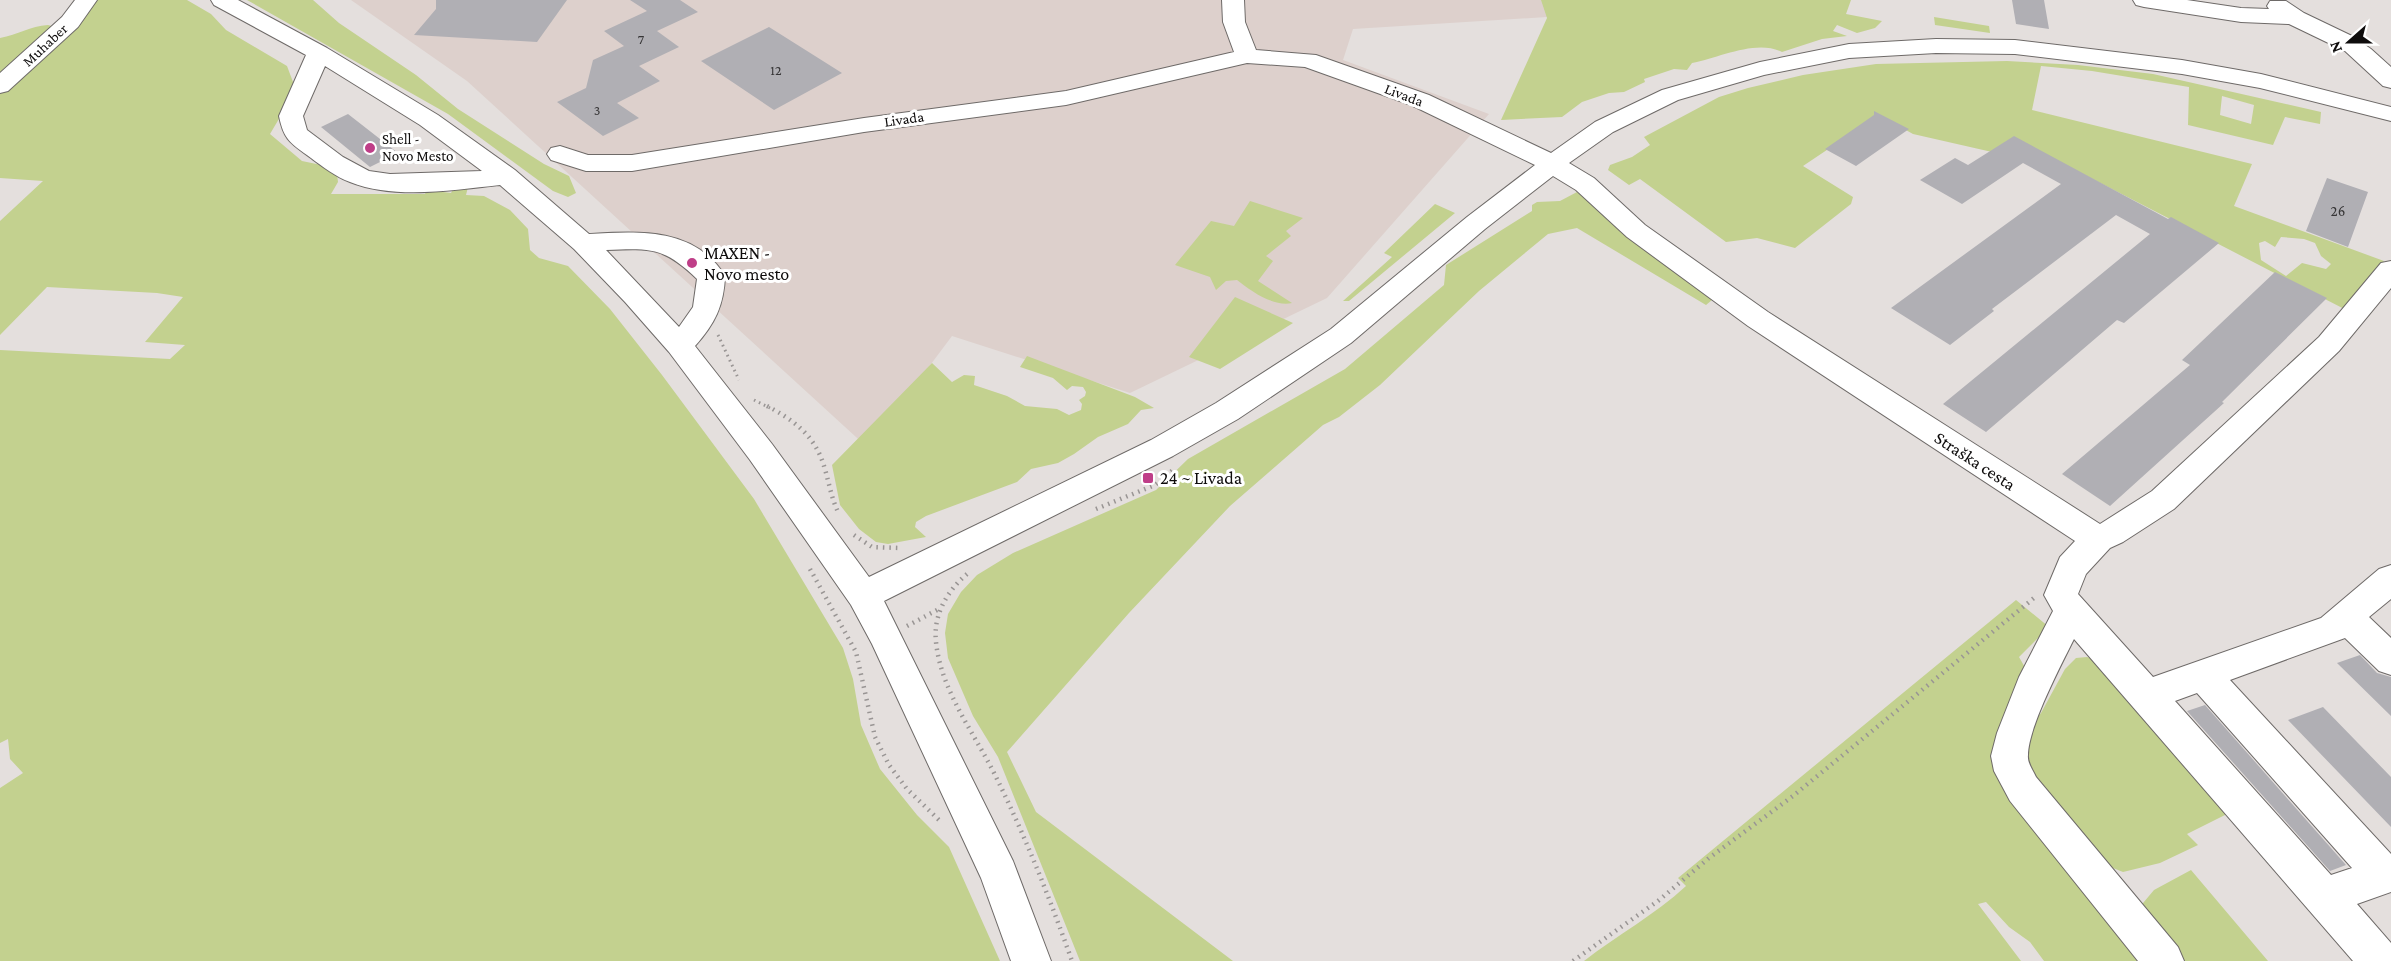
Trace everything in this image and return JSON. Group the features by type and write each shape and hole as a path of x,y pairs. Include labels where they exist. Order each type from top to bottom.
{"street":[{"name":"Muhaber","path":"0,86 70,22 86,0"},
{"path":"222,0 319,53 429,120 506,176 583,243 635,295 678,345 761,452 862,595 886,636 999,874 1031,961"},
{"path":"1233,0 1234,22 1247,56"},
{"path":"2145,0 2193,4 2270,18 2294,18"},
{"path":"2273,0 2294,18 2353,46 2378,66 2391,81"},
{"path":"862,595 1162,448 1227,411 1341,336 1476,223 1604,127 1670,95 1760,69 1838,54 1926,46 2015,47 2182,67 2261,81 2391,114"},
{"path":"2353,46 2391,51"},
{"path":"319,53 291,116 295,133 360,178 389,182 461,181 506,176"},
{"name":"Livada","path":"560,154 586,163 632,163 853,127 1066,98 1247,56 1308,60 1337,70 1420,100 1528,150 1553,165"},
{"name":"Straška cesta","path":"1553,165 1585,184 1636,231 1758,319 1974,461 2098,539"},
{"path":"583,243 639,240 667,245 685,252 711,276 710,301 699,323 678,345"},
{"path":"2380,961 2147,695 2070,611 2061,595 2072,567 2098,539 2112,533 2163,500 2381,297 2391,270"},
{"path":"2147,695 2333,628 2391,579"},
{"path":"2070,611 2037,677 2015,733 2010,756 2013,771 2024,789 2164,961"},
{"path":"2346,617 2391,660"},
{"path":"2204,675 2388,874 2323,897"}],"path":[{"path":"714,326 743,388"},
{"path":"748,393 752,399 798,423 817,447 839,515"},
{"path":"850,530 872,547 889,549 908,547"},
{"path":"808,566 856,652 875,737 889,765 908,789 943,824"},
{"path":"1573,961 1658,901 1709,858 1793,796 2035,598"},
{"path":"939,609 935,633 937,651 949,685 1029,844 1072,961"}],"shaded area":[{"path":"351,0 1546,0 1547,17 1353,29 1343,60 1489,114 1327,298 1130,393 952,336 868,448 467,81"}],"green space":[{"path":"94,0 187,0 211,14 226,30 287,66 296,90 270,134 302,161 326,166 337,174 338,182 331,194 425,194 427,190 451,193 454,187 468,187 466,195 484,196 510,210 528,229 530,250 539,258 568,266 610,309 754,499 843,648 853,679 861,725 880,769 917,815 949,847 1000,961 0,961 0,788 23,773 10,759 8,739 0,743 0,350 170,359 185,345 145,342 183,297 157,293 47,287 0,335 0,221 43,181 0,178 0,88"},
{"path":"247,0 313,0 339,23 416,75 458,109 544,164 569,176 576,193 568,197 553,191 448,114"},
{"path":"1541,0 1851,0 1846,14 1882,21 1875,28 1857,33 1837,25 1833,31 1847,36 1822,39 1782,52 1749,48 1692,63 1687,70 1674,69 1644,79 1645,82 1624,92 1609,93 1582,102 1562,117 1501,120 1547,18"},
{"path":"1934,17 1989,26 1990,33 1935,25"},
{"path":"48,25 55,27 0,80 0,38"},
{"path":"2007,61 2078,65 2153,74 2321,112 2320,124 2285,117 2273,145 2188,125 2189,87 2092,71 2041,66 2032,110 2252,164 2234,206 2384,261 2354,314 2013,138 1992,152 1913,134 1879,115 1803,166 1853,197 1851,204 1795,248 1757,238 1726,242 1640,179 1629,185 1608,170 1610,165 1632,157 1650,145 1644,137 1719,97 1803,75 1876,64","holes":["2222,96 2254,105 2251,124 2220,115","2281,237 2304,239 2315,243 2321,256 2331,264 2326,269 2302,263 2286,276 2261,260 2259,243 2265,241 2275,247"]},
{"path":"1577,192 1712,300 1706,305 1577,228 1548,234 1479,291 1380,385 1339,417 1323,425 1230,506 1129,613 1007,752 1036,812 1233,961 1080,961 998,757 973,716 948,658 945,633 948,614 961,592 977,575 1013,553 1156,490 1188,459 1345,369 1444,285 1446,265 1532,211 1532,205 1537,202 1560,201"},
{"path":"1250,201 1303,218 1286,231 1291,236 1266,256 1273,261 1258,281 1292,303 1277,303 1237,280 1226,281 1216,290 1210,277 1175,265 1211,221 1234,226"},
{"path":"1435,204 1455,213 1349,301 1343,301 1392,257 1384,253"},
{"path":"1235,297 1293,323 1220,369 1189,357"},
{"path":"1027,356 1135,397 1154,408 1141,410 1128,424 1098,437 1058,463 1031,469 1017,482 926,516 916,522 915,527 926,537 888,544 876,542 859,529 840,505 832,465 932,363 952,382 964,375 975,376 974,385 1007,396 1025,406 1057,409 1069,415 1081,410 1082,404 1079,400 1085,396 1086,392 1083,387 1072,386 1067,390 1053,378 1020,367"},
{"path":"2016,600 2049,627 2019,657 2031,678 1998,753 2148,961 2044,961 2030,942 2009,927 1986,902 1978,904 2021,961 1584,961 1649,916 1686,886 1678,878"},
{"path":"2087,657 2102,662 2237,809 2187,834 2198,845 2160,863 2123,872 2098,862 2030,776 2027,749 2028,729 2041,713 2065,669 2076,658"},
{"path":"2191,870 2268,961 2173,961 2138,909 2154,890"}],"building":[{"path":"436,0 567,0 537,42 414,35 436,9"},
{"path":"630,0 680,0 698,12 657,31 679,47 639,66 660,81 617,103 639,118 603,136 557,102 586,88 593,60 624,46 604,31 647,11"},
{"path":"2012,0 2044,0 2049,29 2016,24"},
{"path":"769,27 842,73 774,110 701,61"},
{"path":"1874,111 1909,129 1856,166 1825,149 1874,115"},
{"path":"348,114 398,153 370,167 321,127"},
{"path":"2014,136 2168,219 2171,217 2219,243 2124,323 2117,320 1986,432 1943,404 2150,234 2116,215 1992,309 1994,311 1950,345 1891,308 2061,184 2023,163 1962,204 1920,180 1955,158 1968,165"},
{"path":"2327,178 2368,192 2348,247 2306,231"},
{"path":"2275,272 2327,298 2222,402 2224,403 2110,506 2062,474 2190,365 2182,360"},
{"path":"2360,655 2377,673 2391,677 2391,716 2337,663"},
{"path":"2205,705 2346,865 2330,871 2187,711"},
{"path":"2323,707 2391,777 2391,827 2288,720"}],"place":[{"name":"Shell - Novo Mesto","path":"370,148"},
{"name":"MAXEN - Novo mesto","path":"692,263"},
{"name":"24 ~ Livada","path":"1148,478"}]}
